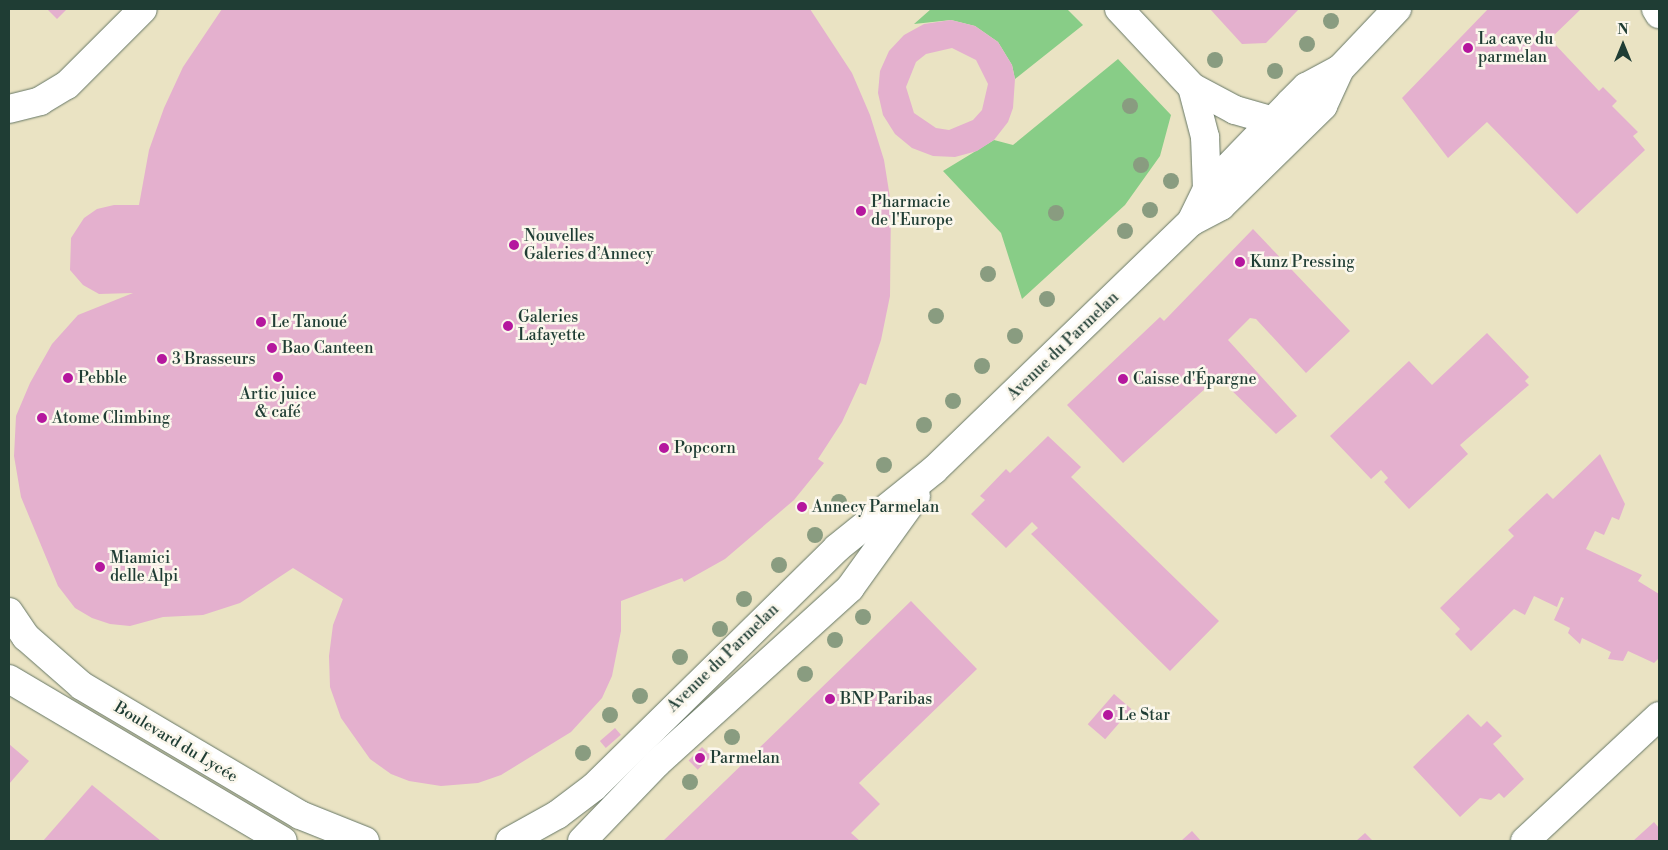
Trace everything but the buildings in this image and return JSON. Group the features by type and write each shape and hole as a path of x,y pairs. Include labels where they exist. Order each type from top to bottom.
{"main road":[{"path":"9,109 40,100 67,85 143,9"},
{"path":"1119,9 1192,87 1234,110 1273,121"},
{"name":"Avenue du Parmelan","path":"1191,222 1207,189 1306,87 1340,69 1397,9"},
{"path":"1656,9 1659,14"},
{"name":"Avenue du Parmelan","path":"510,841 557,815 594,787 837,548 934,470 1191,222 1221,206 1323,106 1340,69"},
{"path":"1192,87 1204,137 1207,189"},
{"name":"Avenue du Parmelan","path":"582,841 656,764 850,588 934,470"},
{"name":"Boulevard du Lycée","path":"9,612 26,637 82,686 300,815 365,841"},
{"name":"Boulevard du Lycée","path":"9,679 284,841"},
{"path":"1525,841 1659,716"}],"green space":[{"path":"931,9 1067,9 1083,25 1015,79 1012,65 998,42 975,26 951,20 914,24"},
{"path":"1118,59 1171,115 1160,156 1125,205 1022,299 1001,233 943,171 994,140 1013,145"}],"place":[{"name":"La cave du parmelan","path":"1468,48"},
{"name":"Pharmacie de l'Europe","path":"861,211"},
{"name":"Nouvelles Galeries d’Annecy","path":"514,245"},
{"name":"Kunz Pressing","path":"1240,262"},
{"name":"Le Tanoué","path":"261,322"},
{"name":"Galeries Lafayette","path":"508,326"},
{"name":"Bao Canteen","path":"272,348"},
{"name":"3 Brasseurs","path":"162,359"},
{"name":"Artic juice & café","path":"278,377"},
{"name":"Pebble","path":"68,378"},
{"name":"Caisse d'Épargne","path":"1123,379"},
{"name":"Atome Climbing","path":"42,418"},
{"name":"Popcorn","path":"664,448"},
{"name":"Annecy Parmelan","path":"802,507"},
{"name":"Miamici delle Alpi","path":"100,567"},
{"name":"BNP Paribas","path":"830,699"},
{"name":"Le Star","path":"1108,715"},
{"name":"Parmelan","path":"700,758"}]}
